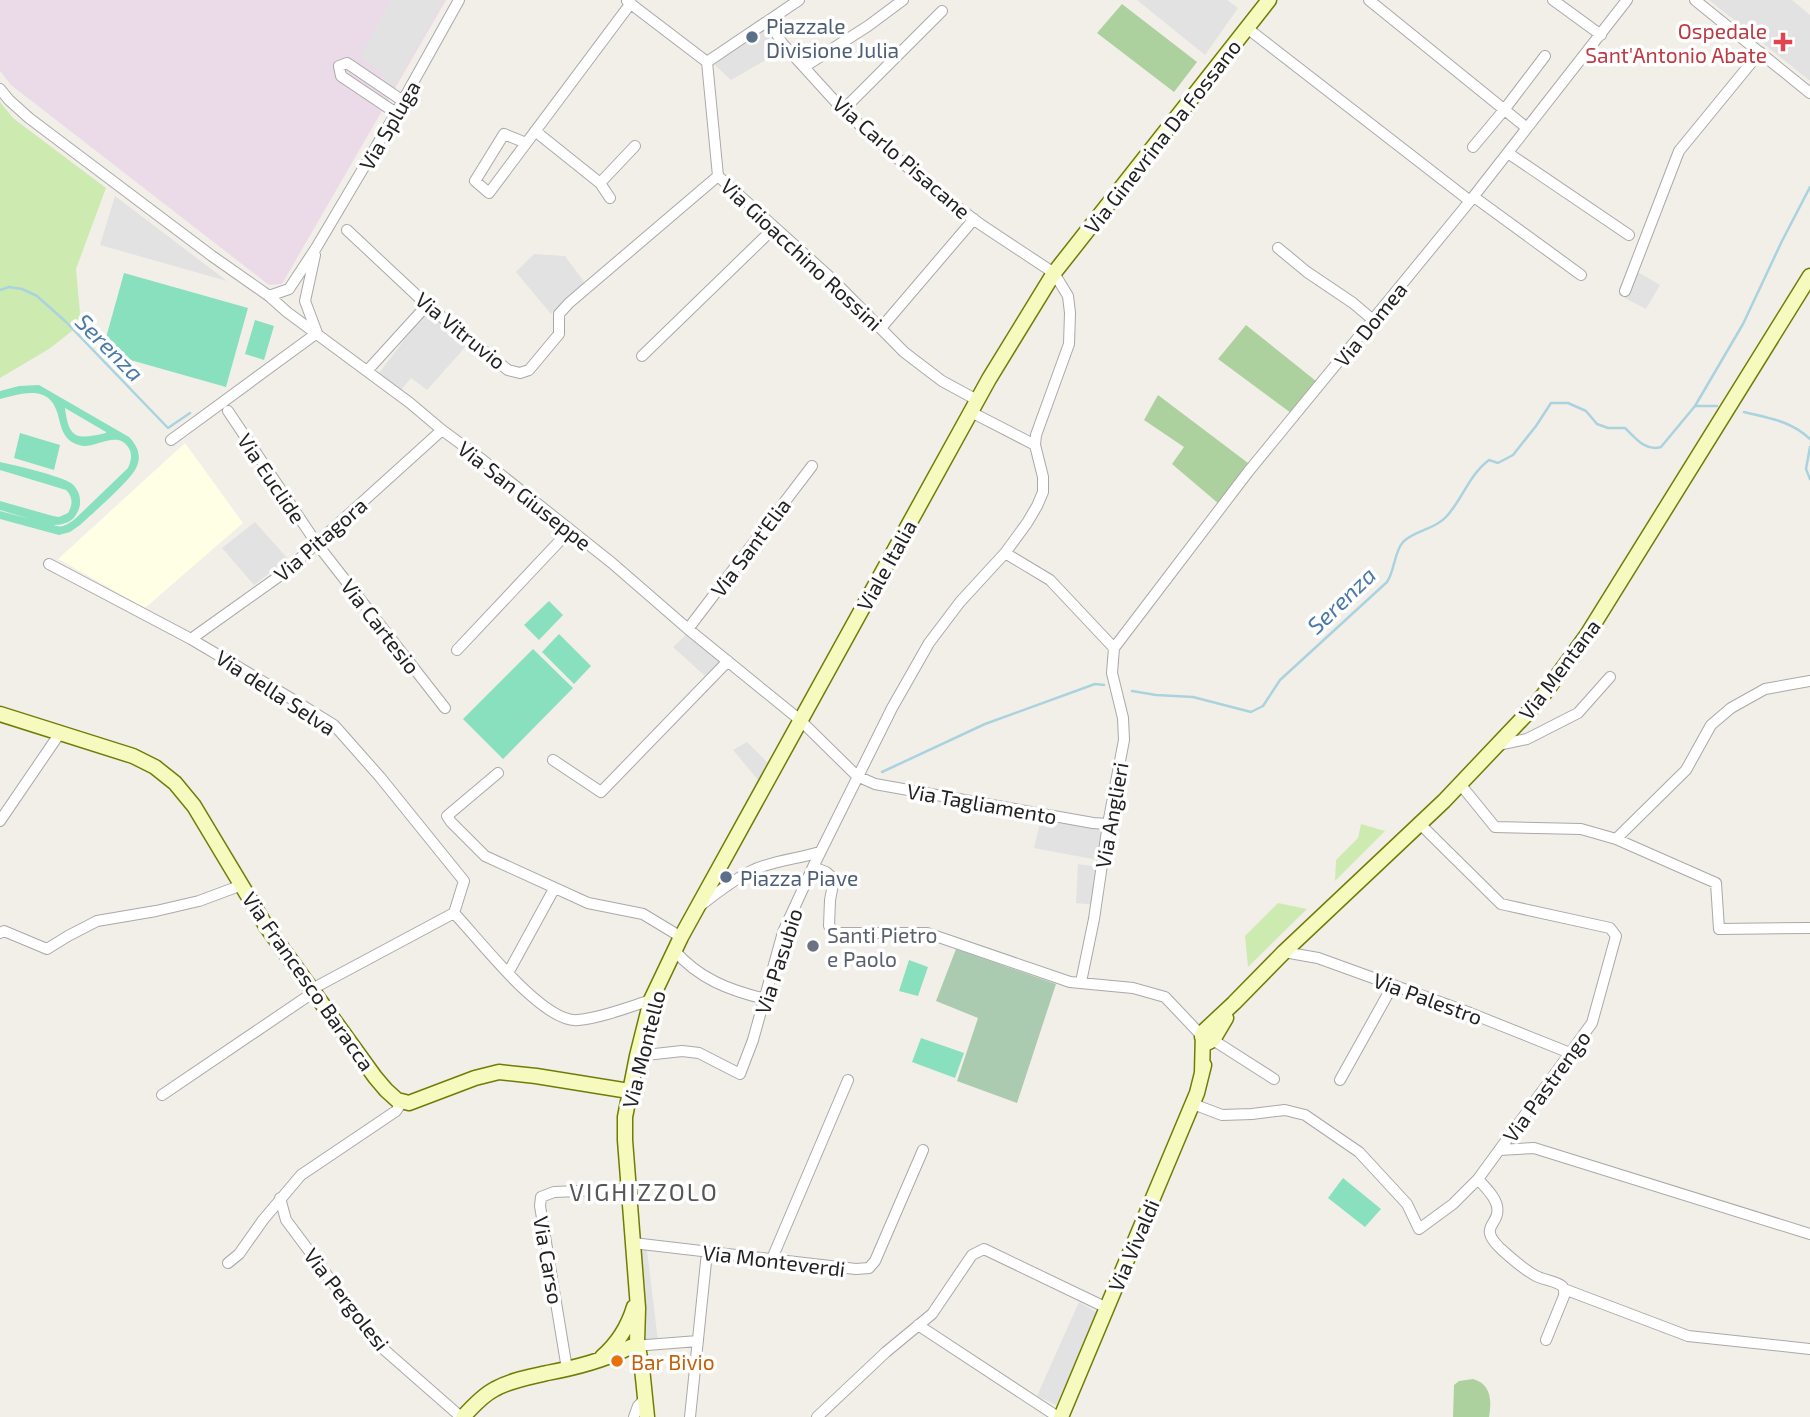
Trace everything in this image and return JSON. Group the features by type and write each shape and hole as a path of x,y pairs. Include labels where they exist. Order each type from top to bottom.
{"street":[{"name":"Via Spluga","path":"269,296 289,289 316,248 459,0"},
{"path":"526,143 504,134 475,181 489,193 535,131 628,2 708,62 799,0"},
{"path":"804,67 903,0"},
{"name":"Via Ginevrina Da Fossano","path":"1054,273 1269,0"},
{"path":"1369,0 1527,128"},
{"path":"1553,0 1601,35"},
{"name":"Via Domea","path":"1114,648 1248,472 1472,199 1627,0"},
{"path":"1695,0 1810,93"},
{"path":"843,110 942,10"},
{"name":"Via Carlo Pisacane","path":"769,21 782,43 843,110 922,180 1054,273"},
{"path":"1247,28 1472,199 1581,275"},
{"path":"1625,291 1679,152 1760,52"},
{"path":"1473,147 1545,56"},
{"name":"Via Gioacchino Rossini","path":"708,62 718,176 832,279 904,352 974,406 1035,445"},
{"path":"396,113 341,76 339,66 347,63 403,101"},
{"name":"Via San Giuseppe","path":"0,89 29,118 317,332 612,563 800,720 858,776"},
{"path":"535,131 600,183 610,198"},
{"path":"600,183 635,146"},
{"path":"1508,153 1629,235"},
{"name":"Via Vitruvio","path":"347,230 427,305 508,370 520,373 528,370 559,334 559,314 569,303 718,176"},
{"path":"881,328 974,219"},
{"path":"642,356 774,228"},
{"name":"Via Spluga","path":"305,301 316,248"},
{"path":"1279,248 1373,320"},
{"path":"1035,445 1036,435 1069,344 1068,296 1054,273"},
{"name":"Viale Italia","path":"697,909 974,406 1054,273"},
{"name":"Via Mentana","path":"1208,1036 1234,1003 1284,952 1460,785 1539,701 1587,635 1810,276"},
{"path":"171,440 317,332 305,301 288,312"},
{"path":"367,371 427,305"},
{"name":"Via Euclide","path":"228,411 317,544"},
{"name":"Via Pitagora","path":"191,639 267,586 442,430"},
{"name":"Via Pasubio","path":"637,1056 682,1051 699,1053 740,1074 753,1040 783,932 892,708 929,643 960,602 1005,553 1027,523 1043,492 1043,477 1035,445"},
{"name":"Via Sant'Elia","path":"688,629 812,466"},
{"path":"457,650 570,530"},
{"name":"Via Cartesio","path":"317,544 445,708"},
{"path":"1005,553 1050,580 1114,648"},
{"name":"Via della Selva","path":"49,564 191,639 334,726 380,777 464,881 454,913"},
{"name":"Via Anglieri","path":"1081,982 1124,740 1123,718 1112,673 1114,648"},
{"path":"553,760 601,792 729,661"},
{"path":"1497,746 1527,738 1578,713 1610,677"},
{"path":"1616,839 1686,770 1711,725 1731,708 1765,689 1810,681"},
{"name":"Via Francesco Baracca","path":"0,713 133,757 155,767 175,783 194,806 266,926 375,1077 402,1102"},
{"path":"0,821 60,733"},
{"path":"498,773 447,816 485,856 588,903 643,914 681,937 697,909 753,870 778,861 820,852"},
{"name":"Via Tagliamento","path":"858,776 875,784 1108,824"},
{"path":"1460,785 1496,827 1581,829 1616,839 1716,883 1719,929 1810,928"},
{"name":"Via Pastrengo","path":"1420,824 1501,904 1610,928 1616,936 1592,1023 1499,1150"},
{"path":"813,867 827,872 834,879 829,926 837,933 927,933 1070,982 1133,988 1165,997 1189,1024 1274,1079"},
{"path":"0,933 4,931 47,949 97,921 199,901 242,885"},
{"path":"508,973 554,889"},
{"path":"162,1095 313,991 454,913 524,990 552,1013 576,1021 651,1000"},
{"name":"Via Montello","path":"647,1417 633,1343 639,1317 625,1117 651,1000 681,937"},
{"path":"674,950 691,968 714,983 735,992 765,999"},
{"name":"Via Palestro","path":"1284,952 1318,958 1470,1013 1570,1053"},
{"path":"1340,1080 1393,985"},
{"name":"Via Vivaldi","path":"1059,1417 1193,1104 1202,1073 1208,1036"},
{"path":"228,1263 239,1254 280,1198 301,1175 396,1111 402,1102 415,1102 499,1072 629,1091"},
{"path":"771,1261 848,1080"},
{"path":"1193,1104 1222,1115 1285,1110 1305,1115 1359,1152 1407,1205 1419,1229 1453,1204 1478,1179 1499,1150"},
{"name":"Via Pastrengo","path":"1499,1150 1534,1148 1810,1234"},
{"name":"Via Monteverdi","path":"633,1244 771,1261 869,1269 875,1261 923,1150"},
{"path":"1478,1179 1498,1207 1489,1234 1500,1248 1537,1277 1672,1331 1810,1349"},
{"name":"Via Carso","path":"567,1369 540,1206 541,1197 554,1192 628,1189"},
{"name":"Via Pergolesi","path":"280,1198 286,1220 380,1346 462,1417"},
{"path":"817,1417 932,1314 972,1255 984,1249 1107,1308"},
{"path":"691,1417 707,1252"},
{"path":"1546,1340 1564,1296 1564,1289"},
{"path":"918,1325 1059,1417"},
{"path":"462,1417 493,1390 523,1379 597,1361 612,1348 633,1343 698,1341"},
{"path":"634,1417 638,1406 645,1399"}],"shaded area":[{"path":"0,0 446,0 282,284 269,285 11,85 0,71"},
{"path":"391,0 443,0 393,89 383,82 385,75 360,56"},
{"path":"1137,0 1227,0 1238,8 1205,55"},
{"name":"Ospedale Sant'Antonio Abate","path":"1709,0 1792,0 1810,15 1810,81"},
{"name":"Piazzale Divisione Julia","path":"760,21 778,53 731,80 706,57"},
{"path":"115,196 227,281 100,245"},
{"path":"534,254 565,256 585,283 551,314 516,272"},
{"path":"1629,267 1660,285 1646,309 1619,295"},
{"path":"428,309 468,344 427,390 411,378 401,390 379,373"},
{"path":"185,443 243,523 145,608 58,559"},
{"path":"255,522 288,559 254,585 222,548"},
{"path":"686,635 721,661 705,676 673,647"},
{"path":"747,742 768,763 758,780 733,750"},
{"path":"1041,818 1103,829 1098,860 1034,848"},
{"path":"1078,864 1098,867 1095,905 1076,903"},
{"path":"956,949 1056,984 1017,1103 957,1081 978,1018 936,1001"},
{"path":"638,1250 647,1250 658,1341 644,1340"},
{"path":"1079,1302 1098,1313 1056,1405 1037,1396"}],"green space":[{"path":"1122,4 1197,62 1174,92 1097,33"},
{"path":"0,102 13,118 106,188 76,269 81,324 49,349 0,378"},
{"path":"124,273 248,308 226,387 102,352"},
{"path":"255,320 274,326 264,360 245,354"},
{"path":"1246,325 1316,381 1291,413 1218,359"},
{"path":"39,385 129,437 138,452 139,460 133,473 70,532 59,535 0,519 0,511 30,519 0,510 0,501 59,517 68,513 72,501 66,490 0,470 0,462 58,477 77,489 80,497 79,509 70,521 54,525 60,526 75,519 128,468 131,452 124,442 118,440 89,446 71,442 63,431 54,405 42,395 26,393 0,399 0,391","holes":["65,408 106,432 88,436 76,435 69,427"]},
{"path":"1158,395 1248,463 1219,504 1172,464 1184,447 1144,420"},
{"path":"20,433 60,445 54,470 14,458"},
{"path":"549,601 563,615 539,640 524,625"},
{"path":"559,634 591,666 574,684 542,652"},
{"path":"533,649 573,688 503,759 463,719"},
{"path":"1361,824 1385,831 1335,881 1336,860 1358,838"},
{"path":"1278,903 1307,909 1248,967 1245,936"},
{"path":"909,960 928,967 918,996 899,991"},
{"path":"921,1038 964,1053 955,1078 912,1062"},
{"path":"1343,1178 1381,1209 1365,1227 1328,1198"},
{"path":"1473,1379 1487,1389 1489,1417 1453,1417 1454,1385 1459,1381"}],"waterway":[{"name":"Serenza","path":"1132,691 1193,697 1251,712 1263,706 1280,680 1387,582 1403,542 1446,517 1476,473 1489,460 1498,463 1513,455 1551,403 1568,403 1586,411 1597,424 1608,428 1625,428 1645,446 1661,447 1695,406 1743,324 1810,187"},
{"name":"Serenza","path":"0,290 9,287 22,289 37,296 65,321 168,428 190,413"},
{"name":"Serenza","path":"1695,406 1717,406"},
{"name":"Serenza","path":"1744,412 1787,424 1810,439"},
{"name":"Serenza","path":"1810,447 1806,469 1810,479"},
{"name":"Serenza","path":"882,772 985,724 1095,684 1104,685"}],"place":[{"name":"Piazzale Divisione Julia","path":"752,37"},
{"name":"Ospedale Sant'Antonio Abate","path":"1783,42"},
{"name":"Piazza Piave","path":"726,877"},
{"name":"Santi Pietro e Paolo","path":"813,946"},
{"name":"Bar Bivio","path":"617,1361"}],"district":[{"name":"VIGHIZZOLO","path":"644,1191"}]}
